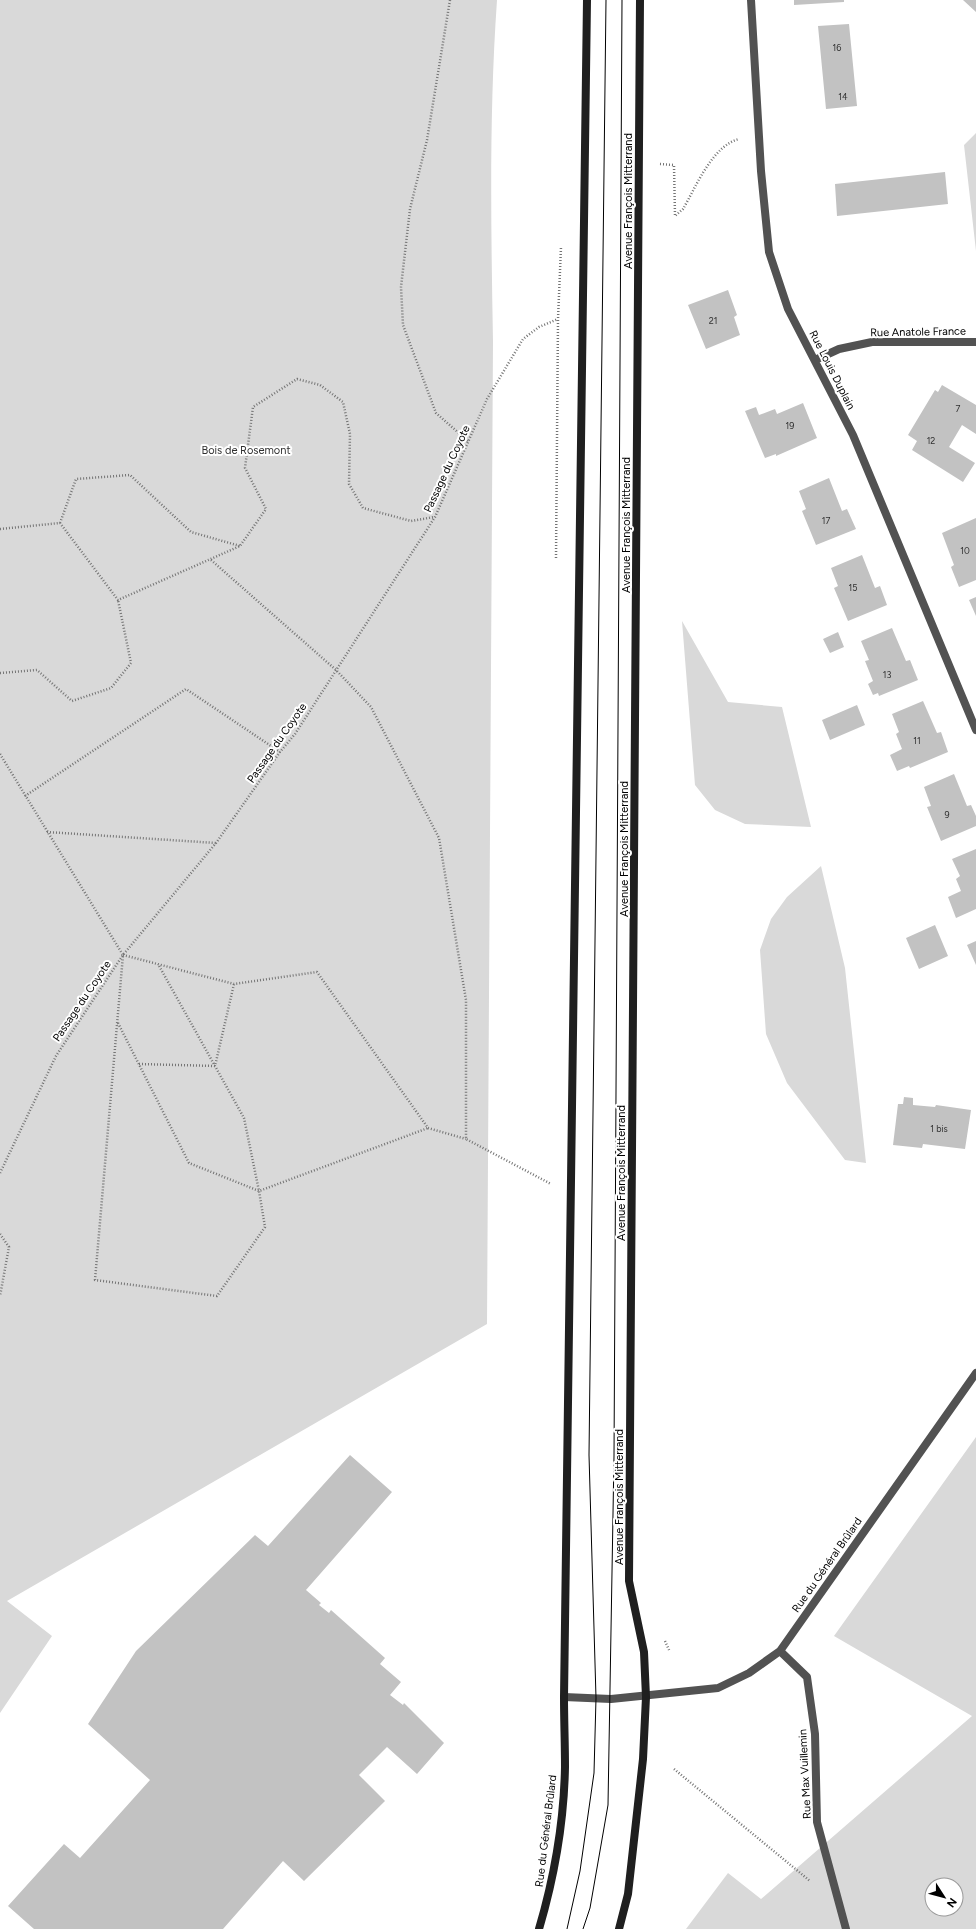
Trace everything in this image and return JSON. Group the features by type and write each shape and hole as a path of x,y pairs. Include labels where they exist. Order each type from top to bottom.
{"main road":[{"path":"564,1697 586,0"},
{"name":"Avenue François Mitterrand","path":"640,0 629,1581 644,1652 646,1697"},
{"name":"Rue du Général Brûlard","path":"539,1929 548,1900 558,1838 565,1768 564,1697"},
{"path":"619,1929 628,1894 643,1759 646,1697"}],"street":[{"name":"Rue Louis Duplain","path":"751,0 759,134 769,252 788,309 853,435 976,730"},
{"name":"Rue Anatole France","path":"815,360 839,349 872,342 976,342"},
{"name":"Rue du Général Brûlard","path":"564,1697 610,1699 646,1697 718,1688 749,1673 780,1651 976,1373"},
{"name":"Rue Max Vuillemin","path":"780,1651 807,1677 815,1734 817,1822 846,1929"}],"path":[{"path":"450,0 427,140 410,209 402,294 403,325 436,413 469,442"},
{"path":"654,164 674,165 675,216 683,209 713,156 733,141 759,134"},
{"name":"Passage du Coyote","path":"0,1173 56,1056 123,955 216,843 280,752 295,734 435,517 487,399 523,339 540,327 558,319"},
{"path":"118,600 240,546 266,510 245,468 253,407 296,379 320,385 343,402 350,434 349,484 363,508 411,521 435,517"},
{"path":"60,523 76,479 130,475 192,532 240,546"},
{"path":"0,528 60,523"},
{"path":"0,673 37,670 72,701 111,688 131,663 118,600 60,523"},
{"path":"211,560 336,670 371,707 439,838 466,1000 466,1139"},
{"path":"25,796 186,689 280,752"},
{"path":"0,754 123,955 95,1280 217,1296 265,1227 259,1191 244,1118 158,964"},
{"path":"47,832 216,843"},
{"path":"123,955 234,984 317,972 428,1128"},
{"path":"215,1066 234,984"},
{"path":"117,1021 189,1163 259,1191 428,1128 466,1139 553,1186"},
{"path":"139,1064 215,1066"},
{"path":"0,1234 9,1247 0,1296"},
{"path":"674,1769 811,1882"}],"green space":[{"name":"Bois de Rosemont","path":"0,0 497,0 494,43 491,171 493,342 487,1324 7,1601 52,1636 0,1713"},
{"path":"976,133 976,251 964,145"},
{"path":"682,621 728,702 782,707 811,827 745,824 715,810 695,785"},
{"path":"821,866 845,968 866,1163 845,1160 787,1083 766,1034 760,950 771,919 787,897"},
{"path":"976,1437 976,1929 686,1929 728,1873 761,1899 972,1716 834,1636"}],"building":[{"path":"794,0 844,0 844,2 794,5"},
{"path":"963,0 976,0 976,12"},
{"path":"849,24 857,106 826,109 818,26"},
{"path":"945,172 948,204 837,216 835,184"},
{"path":"728,290 737,315 734,317 740,335 706,349 688,305"},
{"path":"942,385 976,405 976,434 962,425 949,447 975,463 963,482 912,450 917,441 908,435 935,390 938,392"},
{"path":"803,403 817,438 776,456 776,454 765,458 745,411 756,407 759,415 775,409 777,414"},
{"path":"829,478 842,511 847,509 856,529 816,545 802,511 806,509 799,491"},
{"path":"976,518 976,580 959,587 951,567 954,565 942,533"},
{"path":"862,555 875,588 880,586 887,605 848,621 834,588 838,586 831,568"},
{"path":"976,597 976,616 969,600"},
{"path":"892,628 906,661 910,660 918,680 879,696 878,693 873,695 868,684 873,681 865,661 869,660 861,641"},
{"path":"838,632 844,647 830,653 823,639"},
{"path":"923,701 937,733 941,732 948,752 910,768 909,766 897,771 890,755 902,749 896,734 899,732 892,714"},
{"path":"857,705 865,725 830,740 822,720"},
{"path":"954,774 967,806 971,805 976,816 976,826 941,841 927,807 931,806 924,787"},
{"path":"976,849 976,909 956,918 948,897 961,891 956,879 960,876 952,859"},
{"path":"935,925 948,956 919,969 906,938"},
{"path":"976,941 976,965 967,945"},
{"path":"904,1097 913,1098 913,1105 935,1107 936,1105 971,1110 965,1149 923,1144 922,1148 893,1145 898,1104 903,1104"},
{"path":"350,1455 392,1492 306,1590 321,1603 319,1605 329,1613 331,1610 385,1658 380,1664 401,1682 390,1695 403,1705 404,1703 444,1743 417,1774 387,1747 359,1775 385,1801 304,1881 283,1861 223,1929 34,1929 8,1906 64,1844 80,1858 150,1780 88,1724 136,1651 255,1535 268,1546"}],"tram line":[{"path":"567,1929 580,1871 594,1773 596,1698 589,1455 606,0"},
{"path":"583,1929 590,1908 608,1805 614,1456 622,0"}]}
